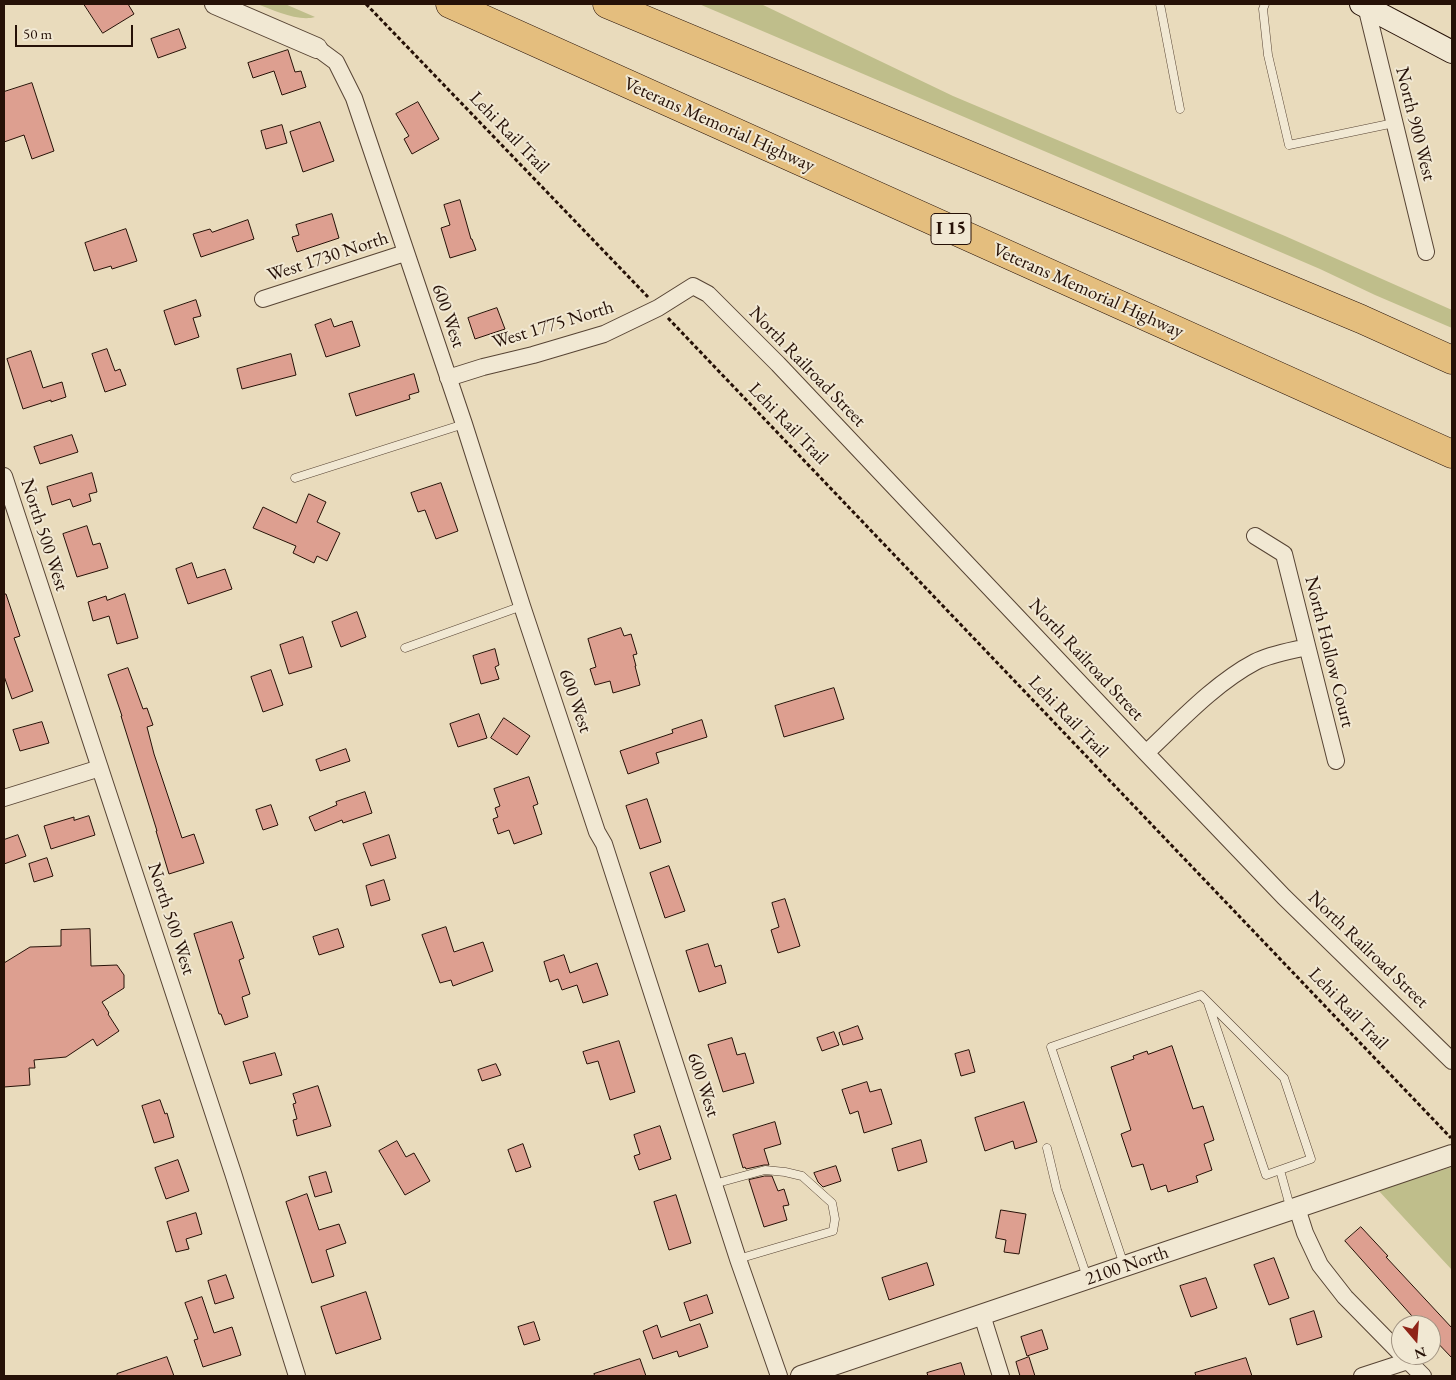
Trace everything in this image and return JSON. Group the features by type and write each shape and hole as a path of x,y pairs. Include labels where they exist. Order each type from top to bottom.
{"highway":[{"name":"Veterans Memorial Highway","path":"450,4 1452,454"},
{"path":"607,4 1342,311 1452,360"}],"main road":[{"path":"1364,5 1452,52"}],"street":[{"path":"215,4 317,48"},
{"name":"North 900 West","path":"1364,5 1426,252"},
{"name":"600 West","path":"317,48 336,62 354,98 464,424 597,832 604,844 738,1259 779,1376"},
{"name":"West 1730 North","path":"263,299 405,253"},
{"name":"West 1775 North","path":"448,378 604,334 658,308 693,286"},
{"name":"North Railroad Street","path":"693,286 708,294 778,364 1284,897 1452,1061"},
{"name":"North 500 West","path":"4,476 234,1173 297,1376"},
{"name":"North Hollow Court","path":"1255,536 1284,554 1336,761"},
{"path":"1146,753 1231,676 1256,661 1306,647"},
{"path":"4,798 100,768"},
{"name":"2100 North","path":"801,1376 1452,1155"},
{"path":"1294,1209 1320,1265 1345,1297 1391,1343"},
{"path":"982,1315 1001,1376"},
{"path":"1362,1376 1391,1362"},
{"path":"1413,1365 1423,1376"}],"lane":[{"path":"1160,4 1180,109"},
{"path":"1265,4 1263,9 1268,55 1289,145 1394,123"},
{"path":"295,478 464,424"},
{"path":"405,648 522,606"},
{"path":"1125,1267 1051,1047 1201,995 1207,1000 1284,1078 1310,1159 1266,1175 1207,1000"},
{"path":"1047,1148 1057,1190 1088,1279"},
{"path":"714,1184 765,1170 785,1172 802,1176 832,1203 836,1220 833,1230 738,1259"},
{"path":"1280,1170 1294,1209"}],"path":[{"name":"Lehi Rail Trail","path":"366,4 653,303"},
{"name":"Lehi Rail Trail","path":"663,313 1452,1140"}],"shaded area":[{"path":"257,4 285,4 315,17 294,17"},
{"path":"699,4 761,4 953,96 1285,236 1452,310 1452,328 1320,269"},
{"path":"1452,1167 1452,1270 1378,1190"}],"building":[{"path":"84,4 128,4 134,14 103,33"},
{"path":"179,29 186,48 158,58 151,39"},
{"path":"288,50 295,72 301,71 306,87 282,95 274,71 253,78 248,63"},
{"path":"32,83 54,151 32,159 24,135 4,142 4,92"},
{"path":"418,102 439,139 412,154 404,139 409,136 396,114"},
{"path":"320,122 334,161 303,172 290,132"},
{"path":"282,125 287,143 266,149 261,131"},
{"path":"460,200 476,250 450,258 441,228 450,225 444,205"},
{"path":"332,214 339,238 297,252 292,237 299,235 296,225"},
{"path":"248,220 254,239 201,257 193,234 210,229 212,232"},
{"path":"126,229 137,261 112,269 111,266 94,271 85,243"},
{"path":"196,300 201,316 193,318 199,337 175,345 164,311"},
{"path":"497,308 505,329 475,339 468,318"},
{"path":"331,319 334,327 352,321 360,346 326,357 315,325"},
{"path":"107,349 115,371 120,369 126,385 105,392 92,354"},
{"path":"31,351 43,388 62,382 66,397 23,409 7,359"},
{"path":"291,354 296,375 242,389 237,369"},
{"path":"414,374 419,392 409,395 410,399 356,416 349,394"},
{"path":"72,435 78,452 40,464 34,447"},
{"path":"92,473 97,492 89,494 91,501 73,507 70,499 52,505 47,487"},
{"path":"441,483 458,531 436,539 425,510 418,512 411,493"},
{"path":"309,494 326,502 317,522 340,533 327,561 317,556 314,563 293,553 296,546 253,528 263,507 296,523"},
{"path":"87,526 93,545 100,543 108,568 77,577 63,534"},
{"path":"192,563 197,578 225,569 232,589 188,604 176,569"},
{"path":"4,594 6,594 20,636 14,638 33,691 12,699 4,676"},
{"path":"125,594 138,638 117,644 109,616 93,621 88,602 106,596 107,600"},
{"path":"357,612 366,637 341,647 332,622"},
{"path":"621,628 624,636 631,634 637,654 633,655 640,685 613,693 610,681 595,685 590,669 596,667 588,639"},
{"path":"303,637 312,667 289,674 280,645"},
{"path":"495,649 499,665 495,667 499,679 481,684 473,656"},
{"path":"128,668 143,709 147,708 153,725 147,727 182,838 194,834 204,863 169,874 108,675"},
{"path":"271,670 283,705 263,712 251,677"},
{"path":"834,688 844,719 784,737 775,706"},
{"path":"479,714 487,738 458,747 450,724"},
{"path":"504,718 530,736 517,755 491,738"},
{"path":"702,720 707,737 656,753 659,763 628,774 620,751 673,733 672,730"},
{"path":"42,722 49,743 20,751 13,730"},
{"path":"346,749 350,761 320,771 316,760"},
{"path":"529,777 538,804 533,806 542,834 514,844 509,830 498,834 493,819 498,817 495,808 500,806 494,789"},
{"path":"365,792 372,813 343,823 342,820 315,831 309,817 337,805 336,802"},
{"path":"647,799 661,842 640,849 626,806"},
{"path":"271,805 278,825 263,830 256,810"},
{"path":"89,816 95,835 51,849 44,826 74,817 74,820"},
{"path":"18,835 26,856 4,864 4,840"},
{"path":"389,835 396,858 371,866 363,844"},
{"path":"47,858 53,876 34,882 29,864"},
{"path":"669,866 685,911 665,918 650,873"},
{"path":"384,880 390,900 371,906 366,886"},
{"path":"785,899 800,946 778,953 771,930 779,927 772,903"},
{"path":"232,922 244,958 239,960 250,994 242,997 248,1017 225,1025 221,1014 219,1014 194,934"},
{"path":"446,927 454,952 483,942 493,971 453,986 451,980 440,983 422,935"},
{"path":"90,929 91,966 117,965 124,975 124,988 102,1002 119,1031 97,1046 93,1039 66,1057 34,1060 35,1068 29,1068 30,1085 4,1087 4,963 30,947 61,946 61,930"},
{"path":"338,929 344,947 319,955 313,937"},
{"path":"708,944 715,967 721,965 726,983 699,992 686,951"},
{"path":"564,955 570,973 597,963 608,995 583,1003 577,985 562,990 558,979 550,982 544,962"},
{"path":"858,1026 863,1039 843,1045 839,1033"},
{"path":"834,1032 839,1045 822,1051 817,1038"},
{"path":"732,1038 737,1055 745,1053 754,1083 723,1092 708,1045"},
{"path":"619,1041 635,1092 610,1100 598,1061 587,1064 583,1052"},
{"path":"1172,1046 1193,1109 1203,1106 1214,1140 1204,1144 1212,1170 1196,1176 1198,1182 1168,1192 1166,1185 1151,1190 1143,1164 1132,1167 1121,1134 1131,1130 1111,1067 1134,1059 1133,1056 1147,1051 1148,1054"},
{"path":"969,1050 975,1072 961,1076 955,1054"},
{"path":"275,1053 282,1075 250,1084 243,1062"},
{"path":"496,1064 501,1075 482,1081 478,1070"},
{"path":"867,1082 870,1092 881,1089 892,1124 864,1133 858,1111 850,1114 842,1090"},
{"path":"318,1086 331,1126 297,1136 293,1120 297,1119 293,1104 296,1103 293,1094"},
{"path":"160,1100 165,1114 167,1113 174,1137 154,1143 142,1106"},
{"path":"1024,1102 1037,1142 1015,1149 1013,1141 985,1151 975,1118"},
{"path":"775,1122 781,1144 764,1149 769,1165 743,1168 733,1135"},
{"path":"660,1126 671,1159 639,1170 634,1156 640,1154 634,1135"},
{"path":"921,1140 927,1162 898,1171 892,1149"},
{"path":"397,1141 406,1157 414,1153 430,1181 405,1195 379,1151"},
{"path":"523,1144 531,1167 516,1172 508,1150"},
{"path":"178,1160 189,1191 166,1199 155,1168"},
{"path":"836,1166 841,1181 823,1187 818,1182 814,1173"},
{"path":"326,1172 332,1192 315,1197 309,1177"},
{"path":"772,1176 778,1191 784,1189 789,1205 783,1206 787,1220 764,1227 749,1180"},
{"path":"307,1194 319,1230 339,1224 346,1243 326,1250 334,1276 312,1283 286,1202"},
{"path":"676,1195 691,1243 669,1250 654,1202"},
{"path":"1001,1210 1026,1214 1019,1254 1004,1252 1006,1240 996,1238"},
{"path":"196,1213 202,1234 186,1239 189,1249 176,1252 167,1222"},
{"path":"1361,1227 1440,1315 1411,1315 1345,1241"},
{"path":"1274,1258 1289,1298 1269,1305 1254,1265"},
{"path":"927,1263 934,1285 889,1300 882,1278"},
{"path":"226,1275 234,1298 215,1304 208,1281"},
{"path":"1206,1278 1217,1308 1191,1317 1180,1286"},
{"path":"366,1292 381,1339 336,1354 321,1307"},
{"path":"707,1295 713,1313 690,1321 684,1303"},
{"path":"202,1297 214,1333 232,1327 241,1355 203,1367 194,1340 198,1339 185,1303"},
{"path":"1314,1311 1322,1337 1297,1345 1290,1319"},
{"path":"1441,1316 1452,1328 1452,1358 1441,1346"},
{"path":"534,1322 540,1340 524,1345 518,1327"},
{"path":"700,1324 708,1347 679,1357 677,1351 653,1359 643,1331 657,1325 661,1337"},
{"path":"1042,1330 1048,1349 1027,1356 1021,1337"},
{"path":"167,1357 174,1376 117,1376 117,1374"},
{"path":"1029,1357 1035,1376 1020,1376 1016,1362"},
{"path":"1246,1358 1252,1376 1196,1376 1195,1373"},
{"path":"640,1359 646,1376 595,1376 594,1374"},
{"path":"961,1363 965,1376 928,1376 927,1373"}]}
